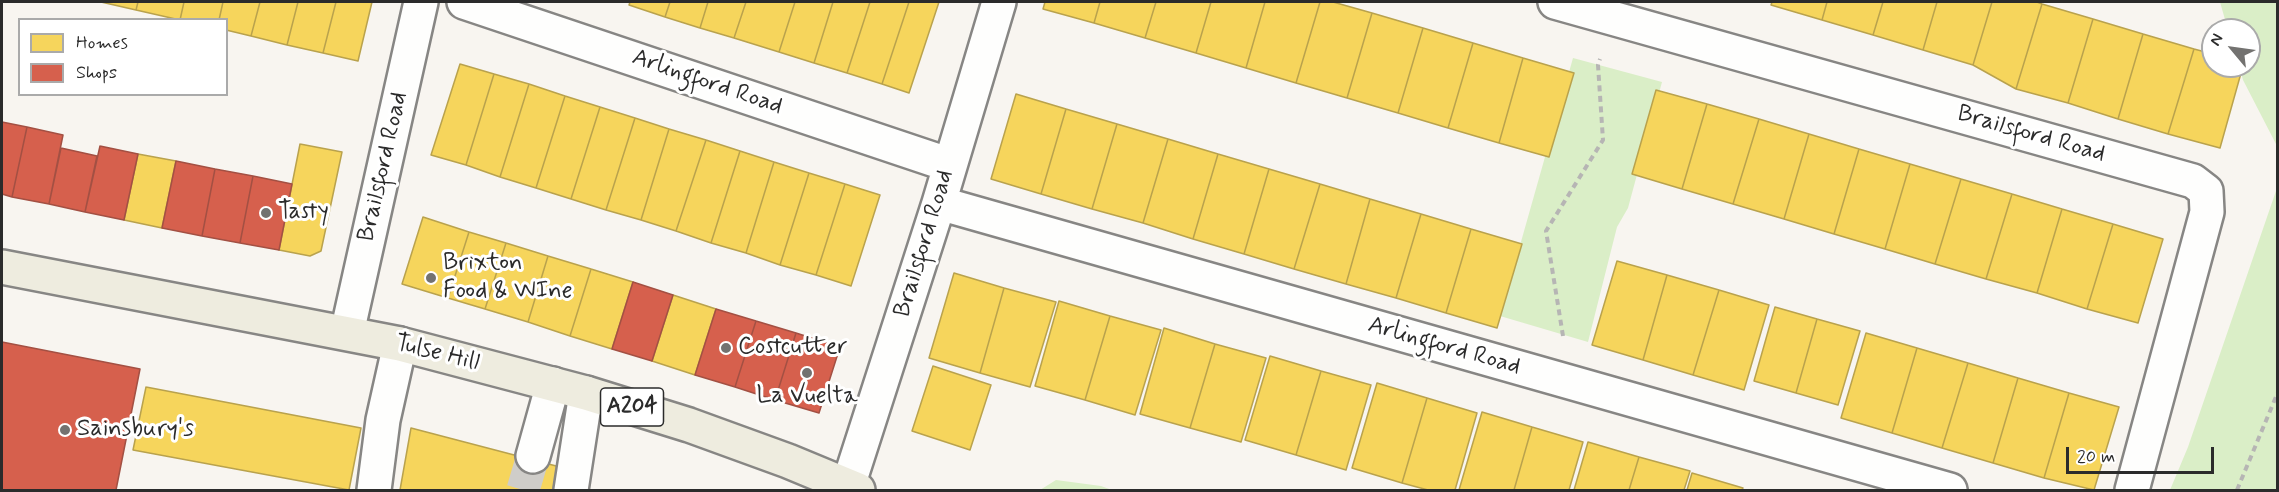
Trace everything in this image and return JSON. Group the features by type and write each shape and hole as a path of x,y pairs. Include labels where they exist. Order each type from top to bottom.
{"main road":[{"name":"Tulse Hill","path":"2,267 400,344 586,393 689,425 788,461 853,488"}],"street":[{"name":"Brailsford Road","path":"347,333 421,2"},
{"name":"Arlingford Road","path":"464,2 950,165"},
{"name":"Brailsford Road","path":"853,488 999,2"},
{"name":"Brailsford Road","path":"1555,2 2193,181 2206,191 2207,212 2132,490"},
{"name":"Arlingford Road","path":"939,203 1950,490"},
{"path":"374,490 383,420 400,344"},
{"path":"533,456 553,384"},
{"path":"572,490 586,393"}],"path":[{"path":"1551,377 1564,335 1546,231 1603,140 1598,65 1611,17"},
{"path":"2237,490 2277,392"}],"green space":[{"path":"2220,2 2277,2 2277,146 2242,78 2261,78 2261,18 2225,18"},
{"path":"1573,58 1662,82 1628,208 1617,227 1588,342 1500,316"},
{"path":"2277,188 2277,490 2170,490 2188,447"},
{"path":"1056,480 1101,486 1112,490 1040,490"}],"building: Homes":[{"path":"101,2 138,2 136,10"},
{"path":"138,2 184,2 180,18 136,10"},
{"path":"184,2 223,2 219,18 180,18"},
{"path":"223,2 260,2 251,36 228,30 228,18 219,18"},
{"path":"260,2 298,2 287,45 251,36"},
{"path":"298,2 336,2 323,53 287,45"},
{"path":"336,2 372,2 358,61 323,53"},
{"path":"630,2 670,2 665,17 629,5"},
{"path":"670,2 708,2 700,28 665,17"},
{"path":"708,2 746,2 734,38 700,28"},
{"path":"746,2 795,2 779,52 734,38"},
{"path":"795,2 833,2 814,63 779,52"},
{"path":"833,2 870,2 847,73 814,63"},
{"path":"870,2 909,2 882,84 847,73"},
{"path":"909,2 939,2 909,93 882,84"},
{"path":"1045,2 1100,2 1094,23 1043,9"},
{"path":"1100,2 1156,2 1145,38 1094,23"},
{"path":"1156,2 1211,2 1196,53 1145,38"},
{"path":"1211,2 1265,2 1246,68 1196,53"},
{"path":"1265,2 1320,2 1296,83 1246,68"},
{"path":"1320,2 1333,2 1372,13 1347,98 1296,83"},
{"path":"1772,2 1827,2 1822,20 1771,5"},
{"path":"1827,2 1883,2 1873,35 1822,20"},
{"path":"1883,2 1937,2 1923,50 1873,35"},
{"path":"1937,2 1992,2 1973,65 1923,50"},
{"path":"1992,2 2042,4 2016,89 1973,65"},
{"path":"2042,4 2093,19 2068,103 2016,89"},
{"path":"1372,13 1423,28 1398,113 1347,98"},
{"path":"2093,19 2143,34 2118,119 2068,103"},
{"path":"1423,28 1473,43 1448,128 1398,113"},
{"path":"2143,34 2194,49 2168,134 2118,119"},
{"path":"1473,43 1523,58 1499,143 1448,128"},
{"path":"2194,49 2201,51 2201,78 2240,78 2220,148 2168,134"},
{"path":"1523,58 1574,73 1549,157 1499,143"},
{"path":"460,64 494,74 466,165 431,155"},
{"path":"494,74 529,84 500,177 466,165"},
{"path":"529,84 565,96 536,188 500,177"},
{"path":"1656,90 1707,104 1682,189 1632,174"},
{"path":"1016,94 1066,109 1041,194 991,179"},
{"path":"565,96 600,107 571,199 536,188"},
{"path":"1707,104 1759,119 1733,204 1682,189"},
{"path":"600,107 635,118 606,210 571,199"},
{"path":"1066,109 1117,124 1092,209 1041,194"},
{"path":"635,118 669,129 641,220 606,210"},
{"path":"1759,119 1809,134 1784,219 1733,204"},
{"path":"1117,124 1168,139 1143,223 1092,209"},
{"path":"669,129 706,140 676,231 641,220"},
{"path":"1809,134 1859,149 1834,234 1784,219"},
{"path":"1168,139 1218,154 1193,239 1143,223"},
{"path":"706,140 740,151 711,243 676,231"},
{"path":"300,144 342,152 321,251 310,256 279,250"},
{"path":"1859,149 1910,164 1885,249 1834,234"},
{"path":"740,151 774,162 746,253 711,243"},
{"path":"138,154 176,161 162,228 124,220"},
{"path":"1218,154 1269,169 1244,254 1193,239"},
{"path":"774,162 809,173 780,265 746,253"},
{"path":"1910,164 1961,179 1935,264 1885,249"},
{"path":"1269,169 1320,184 1294,269 1244,254"},
{"path":"809,173 845,184 816,275 780,265"},
{"path":"1961,179 2012,194 1986,279 1935,264"},
{"path":"845,184 880,195 851,286 816,275"},
{"path":"1320,184 1370,199 1346,284 1294,269"},
{"path":"2012,194 2062,209 2037,293 1986,279"},
{"path":"1370,199 1421,214 1396,298 1346,284"},
{"path":"2062,209 2113,224 2087,309 2037,293"},
{"path":"1421,214 1471,229 1446,313 1396,298"},
{"path":"423,217 469,232 448,298 402,284"},
{"path":"2113,224 2163,239 2138,323 2087,309"},
{"path":"1471,229 1522,244 1497,328 1446,313"},
{"path":"469,232 506,243 485,309 448,298"},
{"path":"506,243 548,256 528,322 485,309"},
{"path":"548,256 591,269 570,336 528,322"},
{"path":"1617,261 1667,275 1643,360 1592,345"},
{"path":"591,269 633,282 612,349 570,336"},
{"path":"954,273 1004,288 980,373 929,358"},
{"path":"1667,275 1719,290 1693,375 1643,360"},
{"path":"1004,288 1056,302 1030,387 980,373"},
{"path":"1719,290 1769,305 1744,390 1693,375"},
{"path":"673,295 716,309 695,375 652,361"},
{"path":"1059,301 1110,316 1085,400 1035,386"},
{"path":"1775,307 1817,319 1796,393 1754,381"},
{"path":"1110,316 1161,330 1135,415 1085,400"},
{"path":"1817,319 1860,331 1838,405 1796,393"},
{"path":"1164,328 1215,344 1190,428 1140,414"},
{"path":"1866,333 1917,348 1892,433 1841,418"},
{"path":"1215,344 1266,358 1241,442 1190,428"},
{"path":"1917,348 1968,363 1942,448 1892,433"},
{"path":"1270,356 1321,371 1296,455 1245,440"},
{"path":"1968,363 2018,378 1993,463 1942,448"},
{"path":"933,366 991,385 970,450 912,431"},
{"path":"1321,371 1371,385 1346,470 1296,455"},
{"path":"2018,378 2069,393 2044,478 1993,463"},
{"path":"1377,383 1427,398 1402,483 1352,468"},
{"path":"146,387 361,428 349,490 133,450"},
{"path":"2069,393 2119,407 2094,490 2044,478"},
{"path":"1427,398 1477,413 1455,490 1428,490 1402,483"},
{"path":"1482,412 1532,427 1514,490 1459,490"},
{"path":"1532,427 1583,442 1569,490 1514,490"},
{"path":"411,428 560,467 554,490 400,490"},
{"path":"1588,442 1639,457 1629,490 1574,490"},
{"path":"1639,457 1690,471 1684,490 1629,490"},
{"path":"1692,473 1743,488 1742,490 1687,490"}],"building: Shops":[{"path":"2,122 27,127 12,197 2,194"},
{"path":"27,127 63,135 49,204 12,197"},
{"path":"100,146 138,154 124,220 85,212"},
{"path":"61,148 97,156 85,212 49,204"},
{"path":"176,161 215,169 202,236 162,228"},
{"path":"215,169 253,176 240,243 202,236"},
{"name":"Tasty","path":"253,176 292,184 279,250 240,243"},
{"path":"633,282 673,295 652,361 612,349"},
{"name":"Costcutter","path":"716,309 756,321 735,387 695,375"},
{"path":"756,321 796,333 775,400 735,387"},
{"name":"La Vuelta","path":"796,333 840,347 819,413 775,400"},
{"name":"Sainsbury's","path":"2,342 140,369 116,490 2,490"}],"tunnel":[{"path":"523,490 533,456"}],"place":[{"name":"Tasty","path":"266,213"},
{"name":"Brixton Food & WIne","path":"431,278"},
{"name":"Costcutter","path":"726,348"},
{"name":"La Vuelta","path":"807,373"},
{"name":"Sainsbury's","path":"65,430"}]}
